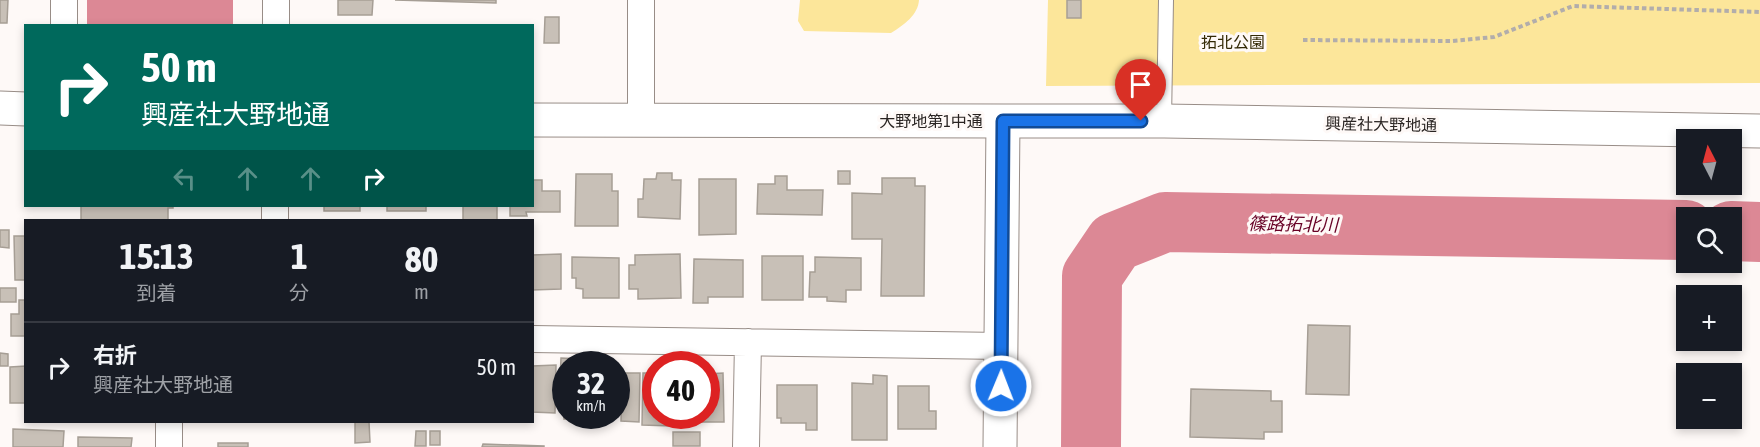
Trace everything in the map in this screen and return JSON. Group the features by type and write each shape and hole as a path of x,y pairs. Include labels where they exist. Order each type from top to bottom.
{"street":[{"path":"64,0 64,24"},
{"path":"276,0 276,24"},
{"path":"641,0 641,121"},
{"path":"0,108 24,109"},
{"name":"大野地第1中通","path":"534,120 1003,121 1000,447"},
{"name":"興産社大野地通","path":"1003,121 1164,121 1760,131"},
{"path":"534,339 1002,346"},
{"path":"746,447 748,342"},
{"path":"169,423 169,447"}],"lane":[{"path":"1164,121 1166,0"}],"path":[{"path":"1303,40 1452,41 1494,37 1573,6 1760,12"}],"green space":[{"path":"800,0 919,0 913,15 891,33 804,31 798,21"},
{"name":"拓北公園","path":"1048,0 1760,0 1760,83 1046,86"}],"shaded area":[{"path":"87,0 233,0 233,24 87,24"}],"building":[{"path":"0,0 8,0 7,23 0,23"},
{"path":"338,0 373,0 372,15 338,15"},
{"path":"395,0 496,0 496,3"},
{"path":"1067,0 1081,0 1081,18 1067,18"},
{"path":"545,17 559,17 559,43 544,43"},
{"path":"838,171 850,171 850,184 838,184"},
{"path":"657,173 672,173 672,180 681,180 680,219 638,217 638,199 643,199 644,179 656,179"},
{"path":"576,174 612,174 612,191 618,191 618,226 575,226"},
{"path":"775,176 787,176 787,190 823,190 822,215 757,214 758,184 775,184"},
{"path":"882,178 915,178 915,186 925,186 924,296 881,296 882,239 852,239 852,193 882,194"},
{"path":"699,179 736,179 736,234 699,235"},
{"path":"534,180 542,180 542,191 560,191 560,212 526,212 527,216 510,216 510,207 534,207"},
{"path":"81,207 173,207 168,208 168,219 81,219"},
{"path":"324,207 360,207 360,211 324,211"},
{"path":"387,207 426,207 426,211 387,211"},
{"path":"463,207 497,207 497,219 463,219"},
{"path":"0,230 9,230 9,248 0,247"},
{"path":"14,236 24,236 24,280 15,280"},
{"path":"561,254 561,289 534,290 534,255"},
{"path":"680,254 681,298 638,299 638,289 629,289 629,265 635,265 635,255"},
{"path":"762,256 803,256 803,300 762,300"},
{"path":"572,257 619,258 619,298 583,298 583,289 576,288 576,278 572,278"},
{"path":"815,257 861,258 861,290 846,290 846,302 827,301 827,297 809,297 810,272 815,272"},
{"path":"694,259 743,260 743,297 708,297 708,303 693,303"},
{"path":"0,288 16,288 16,302 0,302"},
{"path":"19,300 24,300 24,336 11,336 11,314 19,314"},
{"path":"1308,325 1350,326 1349,395 1306,394"},
{"path":"0,353 8,354 8,366 0,366"},
{"path":"552,365 552,413 534,412 534,366"},
{"path":"24,366 24,403 10,403 10,367"},
{"path":"630,373 640,373 639,422 630,422"},
{"path":"720,373 723,373 724,422 720,422"},
{"path":"873,375 887,376 887,440 852,440 852,383 873,384"},
{"path":"777,385 817,385 817,430 806,430 806,423 781,423 781,418 777,418"},
{"path":"898,386 929,386 929,411 936,411 936,429 898,429"},
{"path":"1191,389 1271,391 1271,401 1282,401 1282,432 1264,432 1264,439 1190,437"},
{"path":"355,423 369,423 370,442 355,443"},
{"path":"13,429 64,431 63,447 13,447"},
{"path":"416,431 426,431 426,446 415,446"},
{"path":"430,431 440,431 440,445 430,445"},
{"path":"673,432 700,432 700,446 673,446"},
{"path":"78,437 132,438 131,447 78,447"},
{"path":"218,443 248,443 248,447 218,447"},
{"path":"483,444 544,446 544,447 482,447"}],"waterway":[{"name":"篠路拓北川","path":"1091,447 1092,276 1115,242 1165,222 1676,230"},
{"name":"篠路拓北川","path":"1742,231 1760,232"}],"route":[{"path":"1001,386 1003,121 1141,121"}]}
